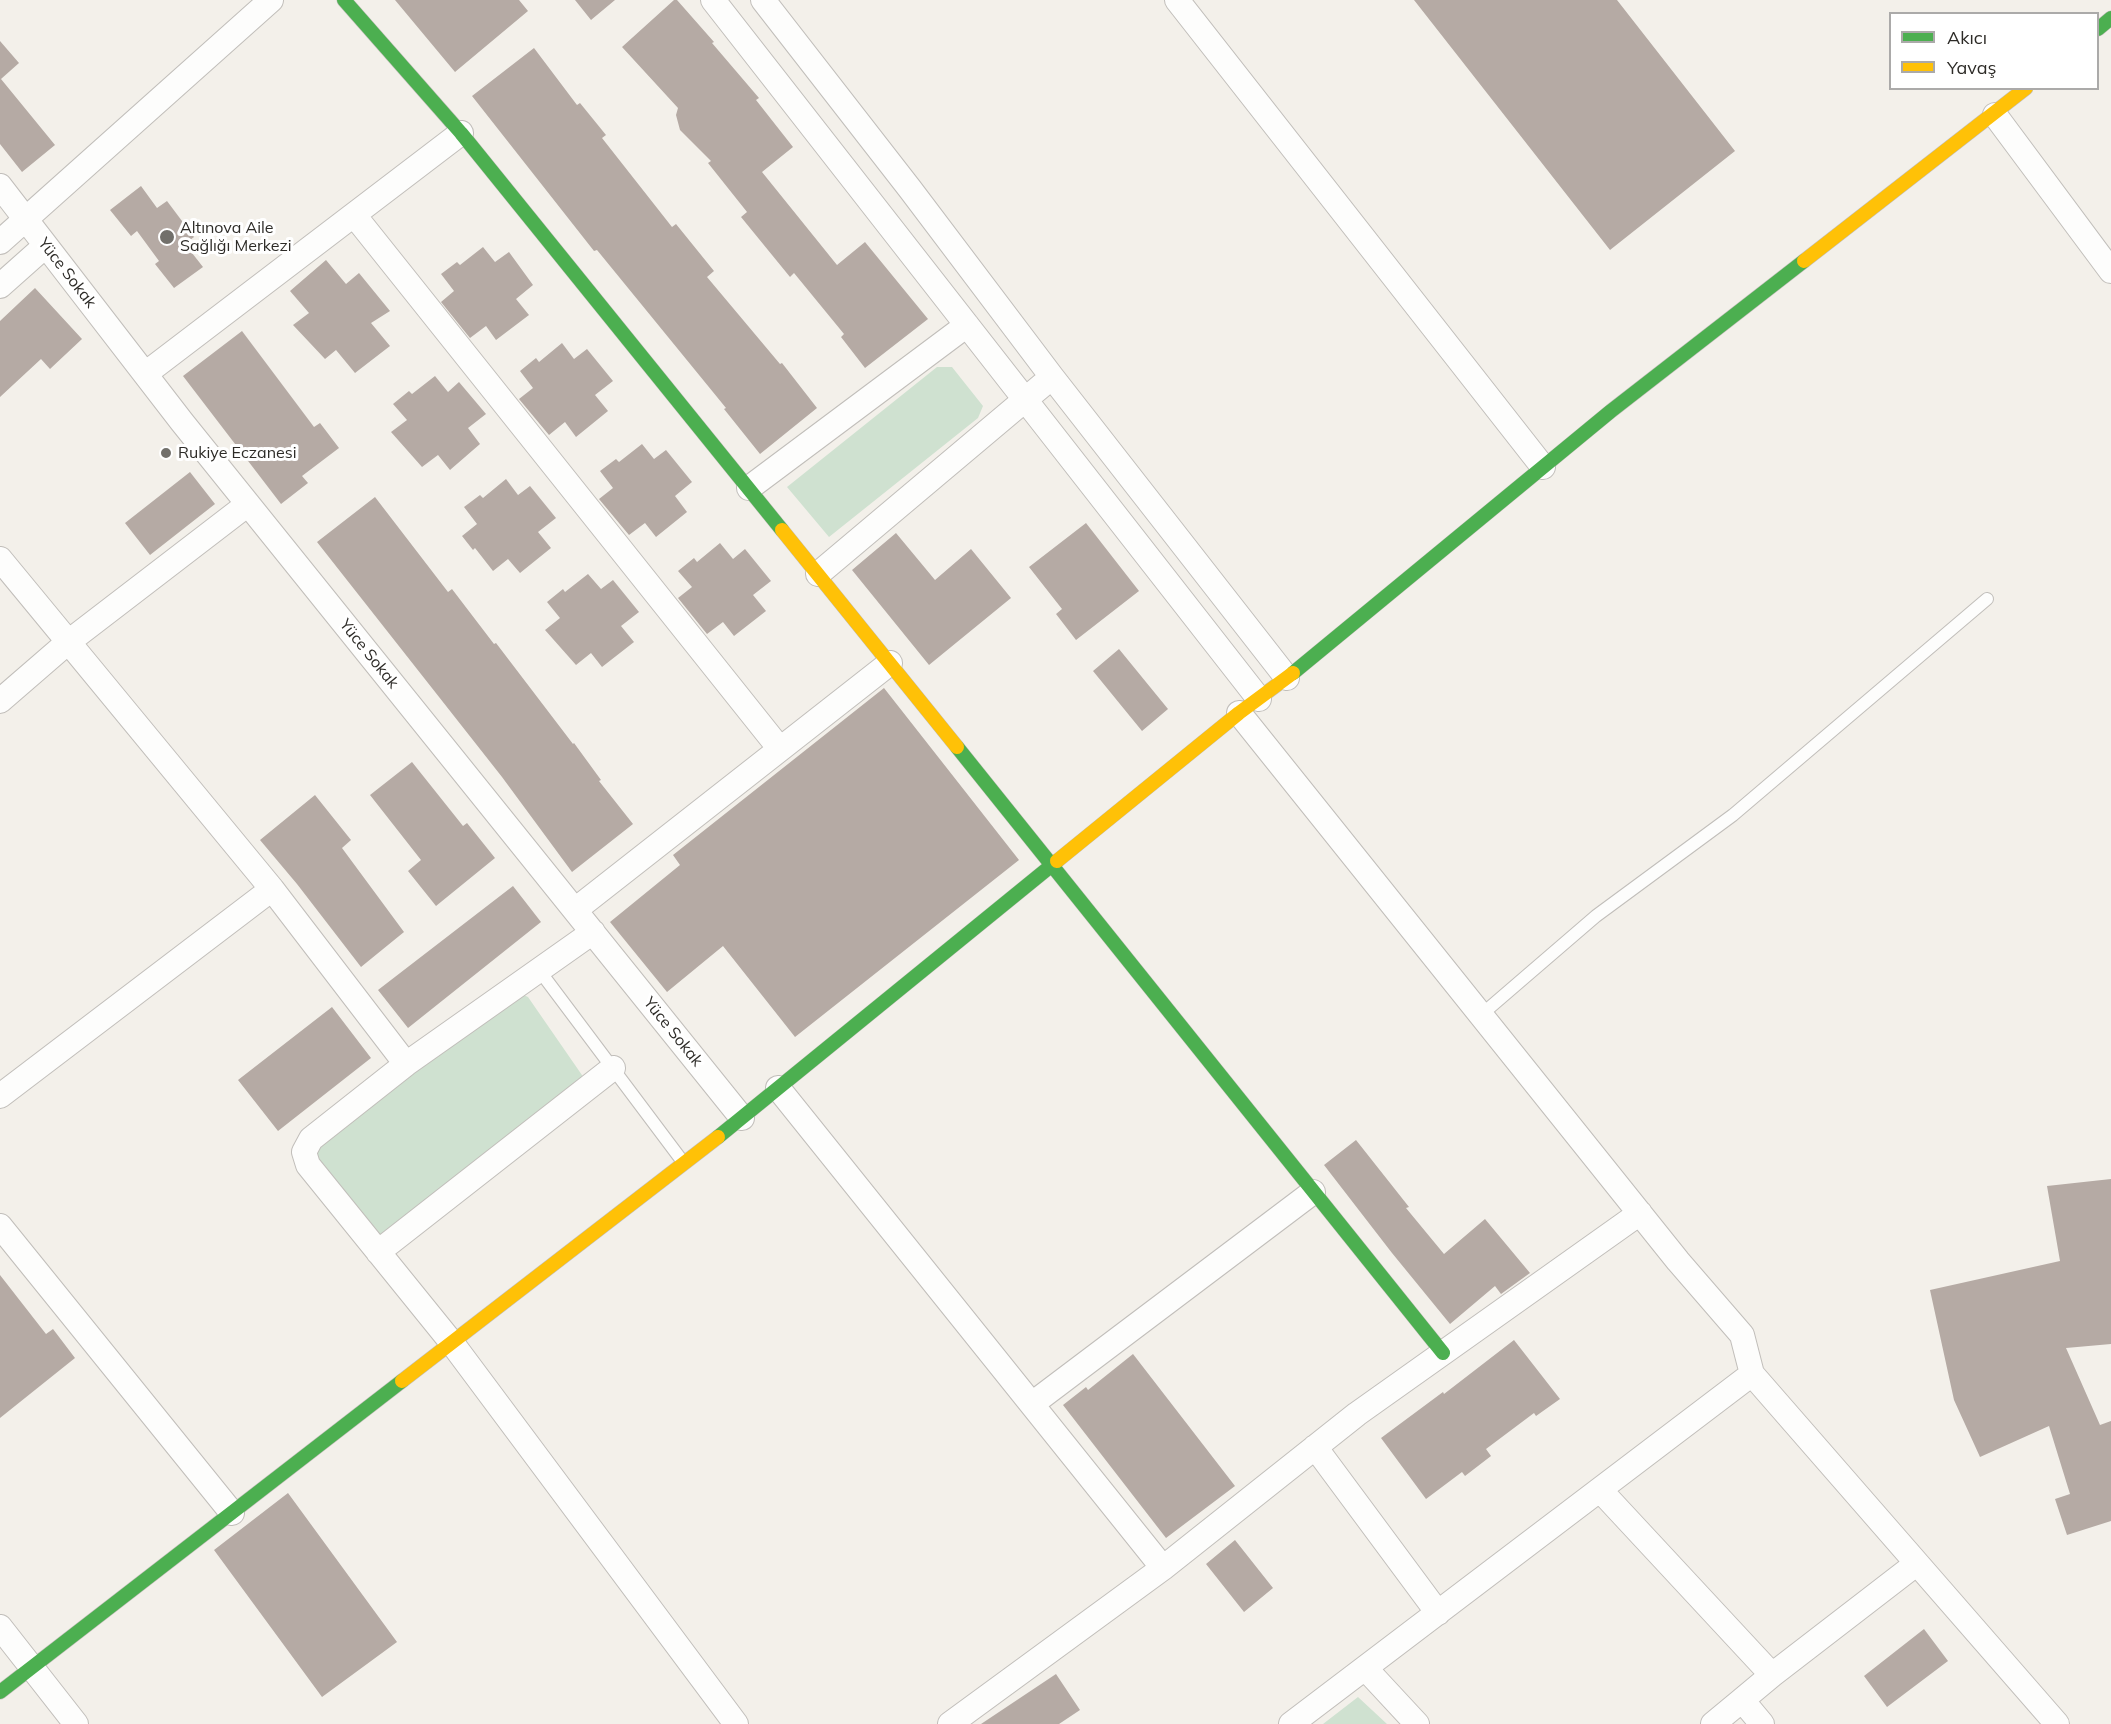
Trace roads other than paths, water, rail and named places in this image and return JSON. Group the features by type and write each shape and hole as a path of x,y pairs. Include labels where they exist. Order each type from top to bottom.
{"street":[{"path":"0,242 271,0"},
{"path":"344,0 461,133 890,663 1443,1353"},
{"path":"712,0 1259,699"},
{"path":"763,0 1052,377 1287,678"},
{"path":"1177,0 1543,467"},
{"path":"2099,27 2111,18"},
{"path":"0,1692 742,1118 1239,713 1287,678 1611,411 2024,90"},
{"path":"1995,114 2111,271"},
{"path":"145,374 461,133"},
{"name":"Yüce Sokak","path":"0,186 248,504 742,1118"},
{"path":"354,215 780,749"},
{"path":"0,286 45,246"},
{"path":"749,488 967,325"},
{"path":"818,574 1052,377"},
{"path":"0,701 68,643 248,504"},
{"path":"0,559 272,889 406,1064"},
{"path":"575,910 890,663"},
{"path":"1239,713 1640,1213 1742,1335 1752,1374 2057,1724"},
{"path":"0,1096 272,889"},
{"path":"593,932 406,1064 311,1139 304,1152 308,1165 452,1343 736,1724"},
{"path":"378,1252 613,1068"},
{"path":"778,1088 1163,1568"},
{"path":"1032,1404 1313,1192"},
{"path":"950,1724 1163,1568 1357,1414 1640,1213"},
{"path":"0,1226 232,1513"},
{"path":"1293,1723 1752,1374"},
{"path":"1315,1447 1438,1613"},
{"path":"1600,1491 1772,1675"},
{"path":"1713,1724 1772,1675 1916,1564"},
{"path":"0,1627 76,1724"},
{"path":"1365,1668 1417,1724"},
{"path":"1742,1700 1762,1724"}],"lane":[{"path":"1481,1015 1596,916 1732,815 1987,599"},
{"path":"539,970 684,1163"}],"place":[{"name":"Altınova Aile Sağlığı Merkezi","path":"167,237"},
{"name":"Rukiye Eczanesi","path":"166,453"}]}
